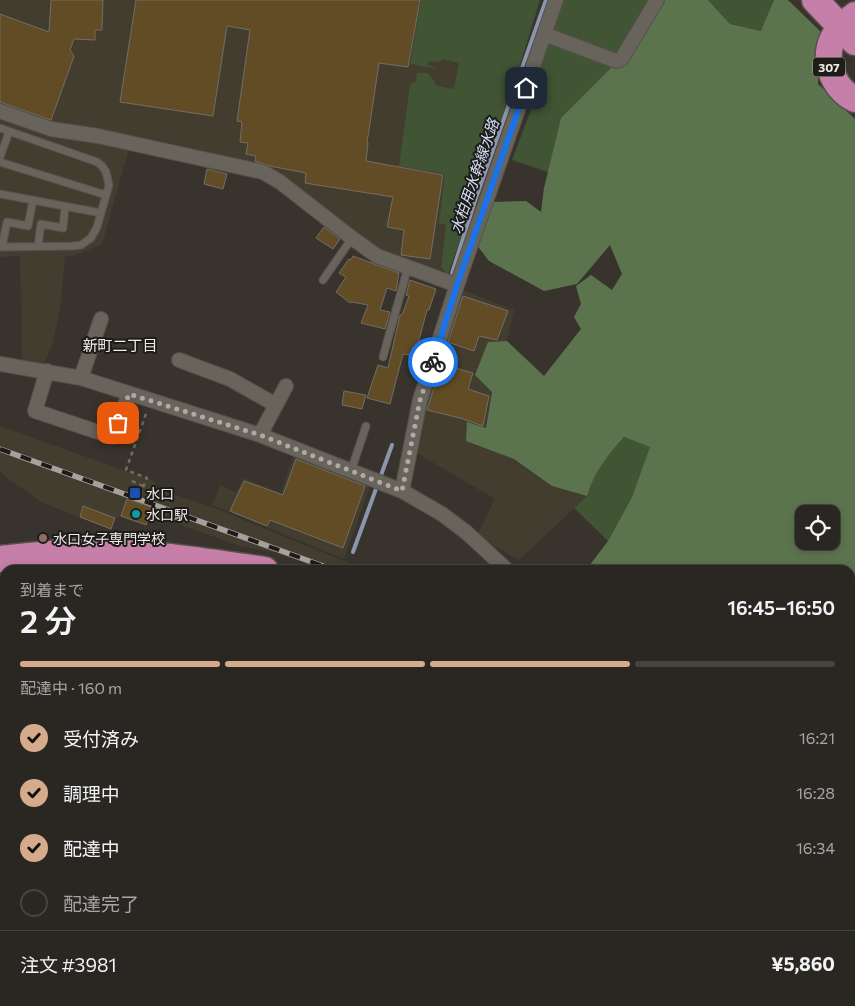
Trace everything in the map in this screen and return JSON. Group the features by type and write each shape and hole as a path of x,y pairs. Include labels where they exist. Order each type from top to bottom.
{"highway":[{"path":"815,0 852,25"},
{"path":"840,0 852,25"},
{"name":"307","path":"852,25 835,35 831,42 829,66 840,88 855,99"},
{"path":"0,559 91,552 180,559 226,565"}],"street":[{"path":"402,491 420,400 457,285 556,0"},
{"path":"544,34 616,60 621,60 657,0"},
{"path":"0,112 51,129 98,136 245,166 263,172 280,182 377,256 457,285"},
{"path":"81,378 101,319"},
{"path":"179,360 230,379 276,405"},
{"path":"0,364 81,378 260,435 402,491 450,520 502,565"},
{"path":"47,371 35,411 113,437 129,394"},
{"path":"260,435 286,386"}],"lane":[{"path":"0,128 97,162 102,166 108,178 109,185 95,233 80,245 1,247 7,222 28,226 33,200"},
{"path":"0,157 9,132"},
{"path":"0,162 106,195"},
{"path":"0,194 101,213"},
{"path":"38,246 41,224 63,228 66,207"},
{"path":"323,280 352,238"},
{"path":"383,357 408,267"},
{"path":"350,472 366,426"}],"path":[{"path":"137,502 146,478 126,470 151,401"},
{"path":"132,481 144,486"}],"shaded area":[{"path":"0,0 539,0 536,14 444,272 379,251 270,170 251,162 161,141 36,120 0,107"},
{"path":"0,116 129,149 102,244 73,256 65,256 60,311 52,345 44,364 22,360 20,256 0,257"},
{"path":"460,289 514,310 507,341 488,342 492,392 486,428 466,441 514,459 552,486 587,496 519,560 477,536 495,499 415,452 425,403"},
{"path":"0,426 156,482 154,488 214,508 354,565 310,565 280,553 240,546 150,514 146,525 123,517 115,518 111,529 43,503 0,471"},
{"path":"294,454 371,483 344,559 213,505 220,485 236,492 244,478 281,493"}],"green space":[{"path":"421,0 540,0 515,81 448,275 441,267 446,225 439,223 445,174 399,166 410,85 416,81 417,73 428,73 437,86 454,89 459,63 442,59 441,62 429,61 428,65 439,69 410,64"},
{"path":"560,0 655,0 620,58 548,33"},
{"path":"662,0 708,0 730,24 761,31 774,0 788,0 820,31 818,84 855,119 855,565 590,565 608,541 632,497 650,447 624,437 593,479 587,496 552,486 514,459 466,441 467,422 486,428 492,392 475,375 488,342 507,341 544,376 581,329 574,317 581,304 576,286 591,275 612,290 622,274 610,245 577,284 544,291 489,261 476,244 491,202 526,201 541,212 544,188 561,118 617,62"},
{"path":"708,0 774,0 762,31 730,24"},
{"path":"547,38 616,62 551,173 512,160 534,102 526,97"},
{"path":"624,437 651,447 632,497 608,541 574,508 587,496 591,482 602,462"}],"building":[{"path":"51,0 103,0 102,30 95,30 95,40 74,39 70,50 74,56 51,120 0,102 0,14 49,32"},
{"path":"136,0 420,0 408,67 379,63 366,161 443,175 430,259 401,255 404,230 387,227 393,197 305,183 306,173 270,166 255,161 256,156 246,154 248,143 240,142 242,122 237,121 250,30 227,26 213,116 120,102"},
{"path":"207,169 227,174 223,189 204,184"},
{"path":"324,227 340,239 333,249 316,238"},
{"path":"353,256 399,273 396,291 387,288 380,310 390,312 385,329 361,323 368,305 350,303 336,292 346,277 339,273"},
{"path":"410,280 436,289 429,310 427,310 413,356 403,354 390,404 367,398 378,365 388,368 400,315 402,315 409,296 406,295"},
{"path":"463,296 508,311 497,340 479,336 474,351 448,342"},
{"path":"441,364 473,373 468,389 489,396 483,426 427,410"},
{"path":"344,391 366,395 362,409 342,405"},
{"path":"296,459 365,486 343,548 270,520 267,526 230,511 244,481 283,495"},
{"name":"水口駅","path":"127,499 152,507 146,525 121,516"},
{"path":"83,506 115,518 111,529 80,517"}],"waterway":[{"name":"水柏用水幹線水路","path":"452,273 476,198 546,0"},
{"name":"水柏用水幹線水路","path":"353,552 392,445"}],"railway":[{"path":"0,449 320,565"}],"way so far":[{"path":"118,423 129,394 260,435 402,491 420,400 433,362"}],"place":[{"name":"水口","path":"135,493"},
{"name":"水口駅","path":"136,514"},
{"name":"水口女子専門学校","path":"43,538"}],"district":[{"name":"新町二丁目","path":"120,345"}],"route":[{"path":"433,362 457,285 526,88"}]}
